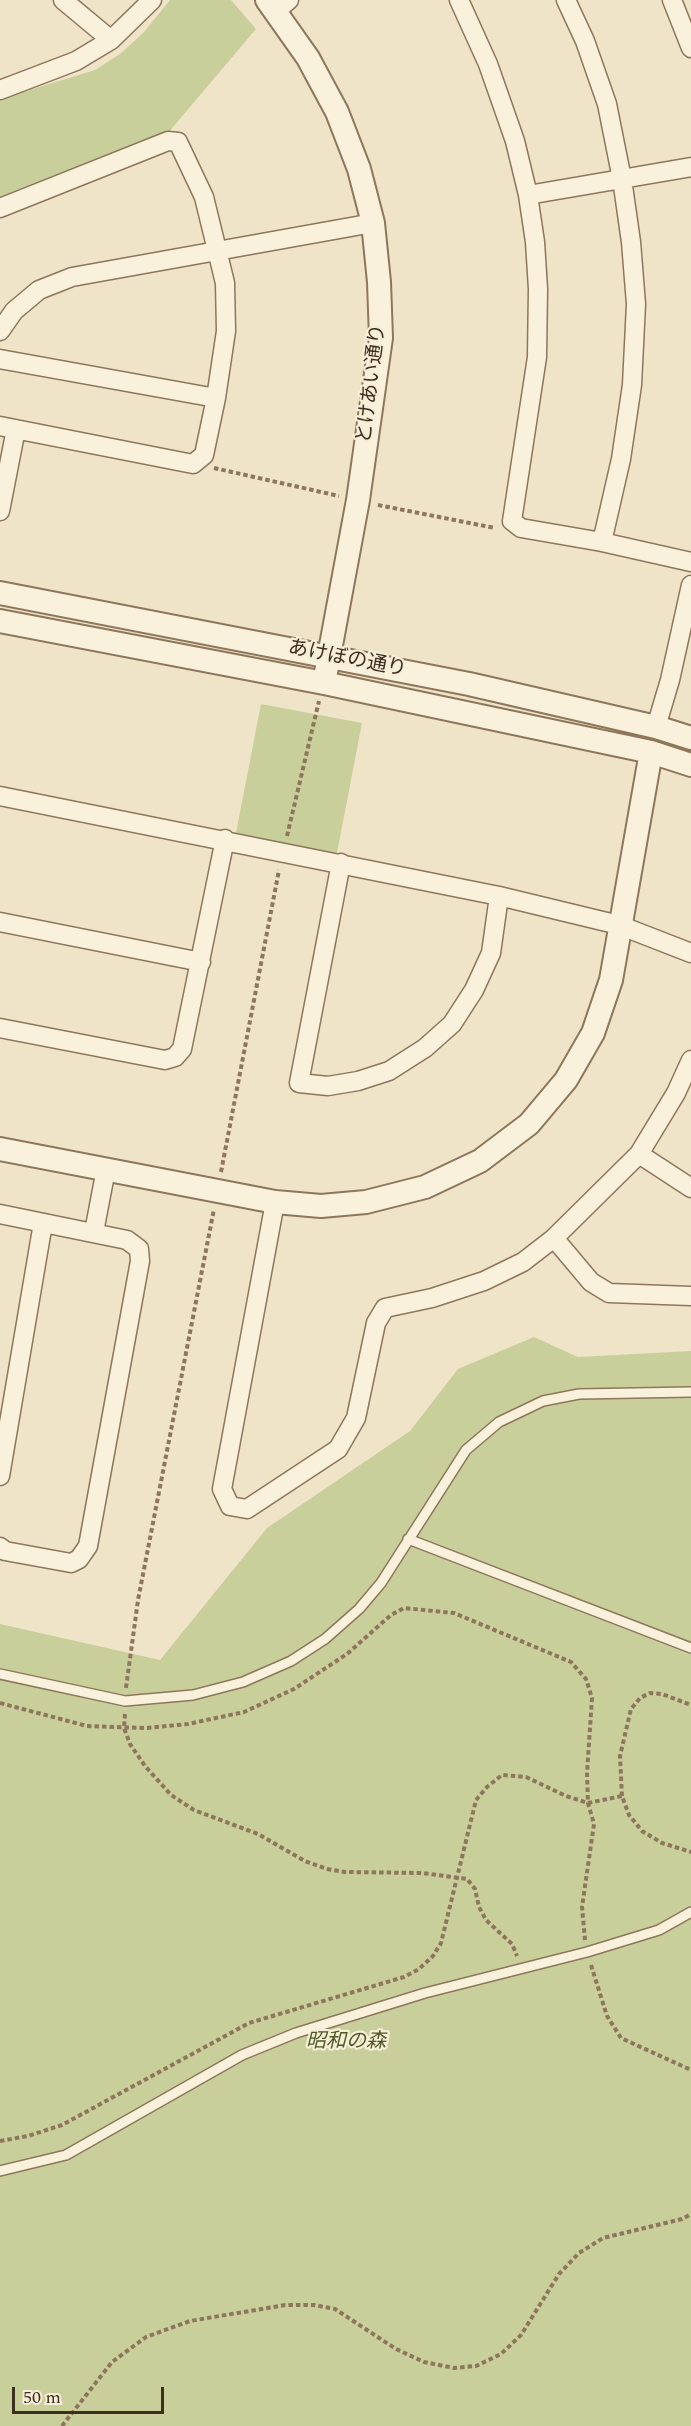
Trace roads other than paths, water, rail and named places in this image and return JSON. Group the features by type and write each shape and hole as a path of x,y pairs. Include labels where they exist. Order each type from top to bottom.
{"street":[{"path":"63,0 111,40"},
{"path":"0,90 76,61 111,40 152,0"},
{"path":"459,0 488,64 515,141 528,195 538,289 537,357 512,521 521,528 602,542 691,562"},
{"path":"566,0 585,41 607,104 622,179 631,242 636,304 632,385 621,459 602,542"},
{"path":"672,0 691,48"},
{"name":"とけあい通り","path":"277,4 337,112 359,169 373,223 381,338 358,500 324,683"},
{"path":"0,208 168,141 178,142 204,197 218,249 225,284 226,331 216,398 204,455 193,464 8,427 0,511"},
{"path":"528,195 691,167"},
{"path":"0,331 14,311 39,290 72,277 373,223"},
{"path":"0,359 216,398"},
{"path":"656,727 670,680 691,585"},
{"name":"あけぼの通り","path":"0,593 469,684 656,727 691,738"},
{"name":"あけぼの通り","path":"0,621 324,683 651,752 691,765"},
{"path":"0,1149 275,1202 321,1206 366,1202 425,1187 480,1161 529,1124 566,1080 593,1033 611,980 651,752"},
{"path":"0,796 225,839 499,896 619,925 691,953"},
{"path":"0,1028 165,1060 175,1057 182,1049 225,839"},
{"path":"341,863 299,1083 328,1086 358,1081 389,1071 425,1048 452,1024 474,990 491,953 499,896"},
{"path":"0,922 201,962"},
{"path":"275,1202 222,1489 230,1506 247,1509 338,1449 356,1418 376,1323 385,1308 432,1298 484,1281 523,1262 554,1238 639,1154 690,1064"},
{"path":"639,1154 691,1188"},
{"path":"94,1232 106,1169"},
{"path":"0,1214 127,1240 139,1249 140,1261 88,1546 79,1559 71,1563 5,1551 0,1547"},
{"path":"0,1476 43,1223"},
{"path":"554,1238 591,1282 609,1293 691,1296"}],"lane":[{"path":"0,1674 125,1701 193,1695 243,1682 291,1661 325,1639 359,1609 381,1583 466,1450 499,1422 543,1401 579,1394 691,1392"},
{"path":"408,1539 691,1648"},
{"path":"0,2171 66,2155 242,2055 296,2033 425,1993 587,1952 659,1930 691,1912"}],"park label":[{"name":"昭和の森","path":"346,2043"}]}
